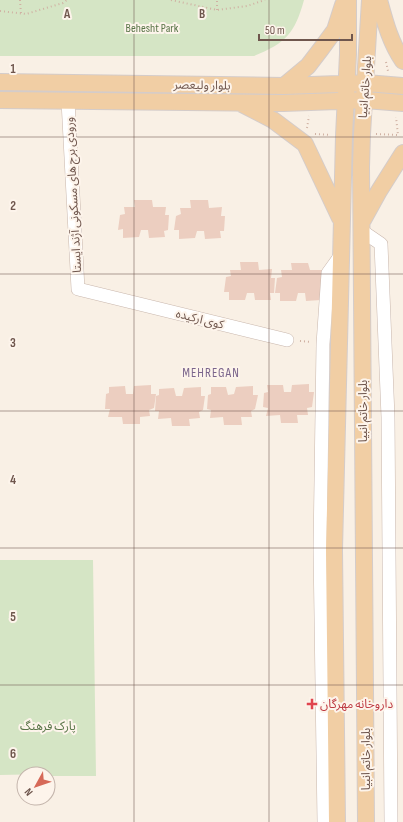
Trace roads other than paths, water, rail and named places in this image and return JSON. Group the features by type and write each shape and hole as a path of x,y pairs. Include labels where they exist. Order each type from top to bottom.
{"main road":[{"path":"284,86 308,66 335,30 346,0"},
{"name":"بلوار خاتم انبیا","path":"337,822 334,550 346,92 346,0"},
{"name":"بلوار خاتم انبیا","path":"366,822 362,134 370,0"},
{"path":"379,0 394,48 403,61"},
{"name":"بلوار ولیعصر","path":"0,82 284,86 346,92 364,100 403,103"},
{"name":"بلوار ولیعصر","path":"0,100 283,103 346,92 366,82 403,86"},
{"path":"238,103 273,120 305,144 342,222"},
{"path":"362,226 379,191 403,153"},
{"path":"342,204 352,198 362,204"}],"street":[{"name":"ورودی برج های مسکونی آژند ایستا","path":"68,101 78,289"},
{"path":"362,226 381,244 388,417 391,822"},
{"path":"324,822 320,549 323,344 328,273 341,255"},
{"name":"کوی ارکیده","path":"78,289 287,340"}],"place":[{"name":"داروخانه مهرگان","path":"312,704"}],"district":[{"name":"MEHREGAN","path":"211,372"}],"park label":[{"name":"Behesht Park","path":"152,28"},
{"name":"پارک فرهنگ","path":"48,726"}]}
